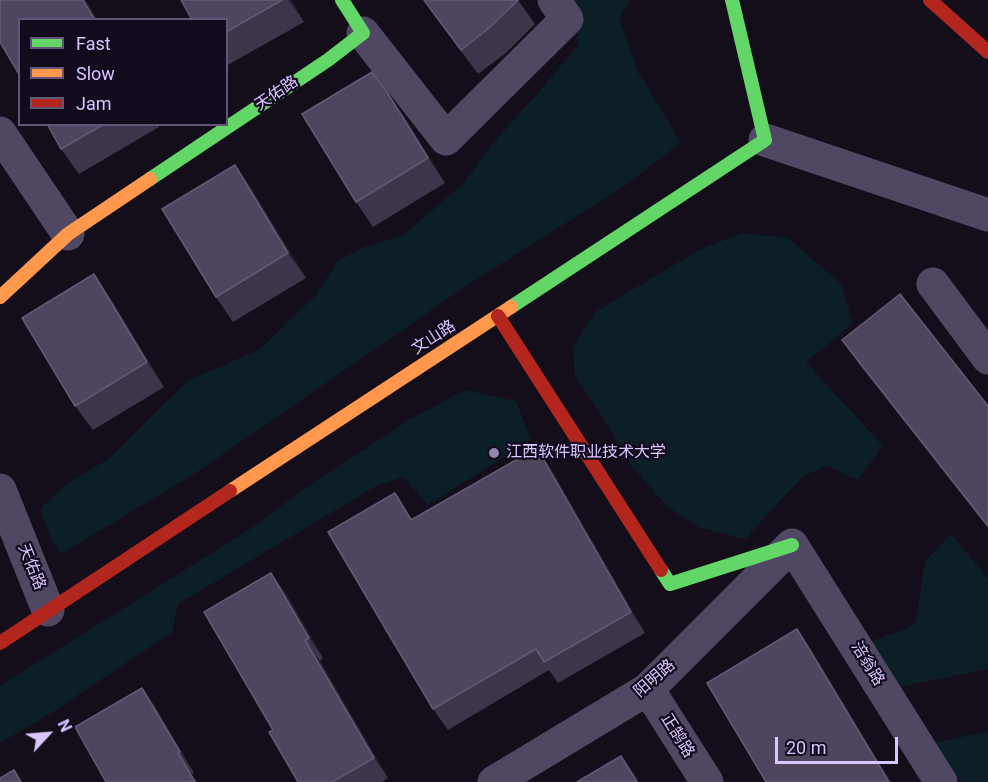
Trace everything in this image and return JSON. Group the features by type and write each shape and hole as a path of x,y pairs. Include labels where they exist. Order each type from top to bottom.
{"main road":[{"path":"342,0 363,33"},
{"path":"732,0 765,140"},
{"path":"930,0 988,52"},
{"name":"天佑路","path":"0,297 68,234 328,60 363,33"},
{"name":"文山路","path":"0,643 765,140"},
{"path":"498,316 670,584 792,545"}],"street":[{"path":"363,33 446,139 567,19 554,0"},
{"path":"0,133 68,234"},
{"path":"765,140 988,215"},
{"path":"933,284 988,358"},
{"name":"天佑路","path":"0,490 48,610"},
{"name":"阳明路","path":"494,782 648,689 792,545"},
{"name":"涪翁路","path":"792,545 941,782"},
{"name":"正鹄路","path":"648,689 707,782"}],"shaded area":[{"path":"574,0 630,0 619,18 638,72 681,142 626,185 469,284 197,472 61,554 51,538 40,509 68,483 107,460 189,380 259,350 316,295 338,261 364,247 402,236 462,185 493,143 578,45"},
{"path":"742,233 788,238 841,284 853,323 806,362 883,446 858,480 827,466 803,476 745,539 698,527 666,505 632,467 597,408 575,377 573,346 595,312 701,249"},
{"path":"465,390 516,401 531,440 428,505 403,477 376,486 178,604 172,632 53,712 0,743 0,686 258,524 300,492 409,420"},
{"path":"951,534 988,578 988,669 893,688 867,643 907,628 916,622 925,561"},
{"path":"988,731 988,782 960,782 936,743"}],"building":[{"path":"0,0 83,0 94,18 18,18 18,73 0,42"},
{"path":"181,0 282,0 228,31 228,18 191,18"},
{"path":"424,0 518,0 488,29 461,50"},
{"path":"372,72 428,158 356,202 302,114"},
{"path":"48,126 101,126 61,149"},
{"path":"235,165 288,253 216,297 162,209"},
{"path":"94,274 147,362 75,406 22,318"},
{"path":"900,294 988,406 988,526 842,340"},
{"path":"537,448 631,612 544,662 536,649 433,709 328,532 395,493 411,520"},
{"path":"271,573 309,638 305,640 374,758 332,782 298,782 269,732 273,730 204,612"},
{"path":"797,629 889,782 766,782 707,683"},
{"path":"142,688 195,782 106,782 75,727"},
{"path":"621,756 637,782 577,782"},
{"path":"14,770 21,782 0,782 0,778"}],"traffic: fast":[{"path":"150,179 328,60 363,33 342,0"},
{"path":"511,307 765,140 732,0"},
{"path":"661,570 670,584 792,545"}],"traffic: slow":[{"path":"0,297 68,234 150,179"},
{"path":"230,491 511,307"}],"traffic: jam":[{"path":"930,0 988,52"},
{"path":"498,316 661,570"},
{"path":"0,643 230,491"}],"place":[{"name":"江西软件职业技术大学","path":"494,453"}]}
